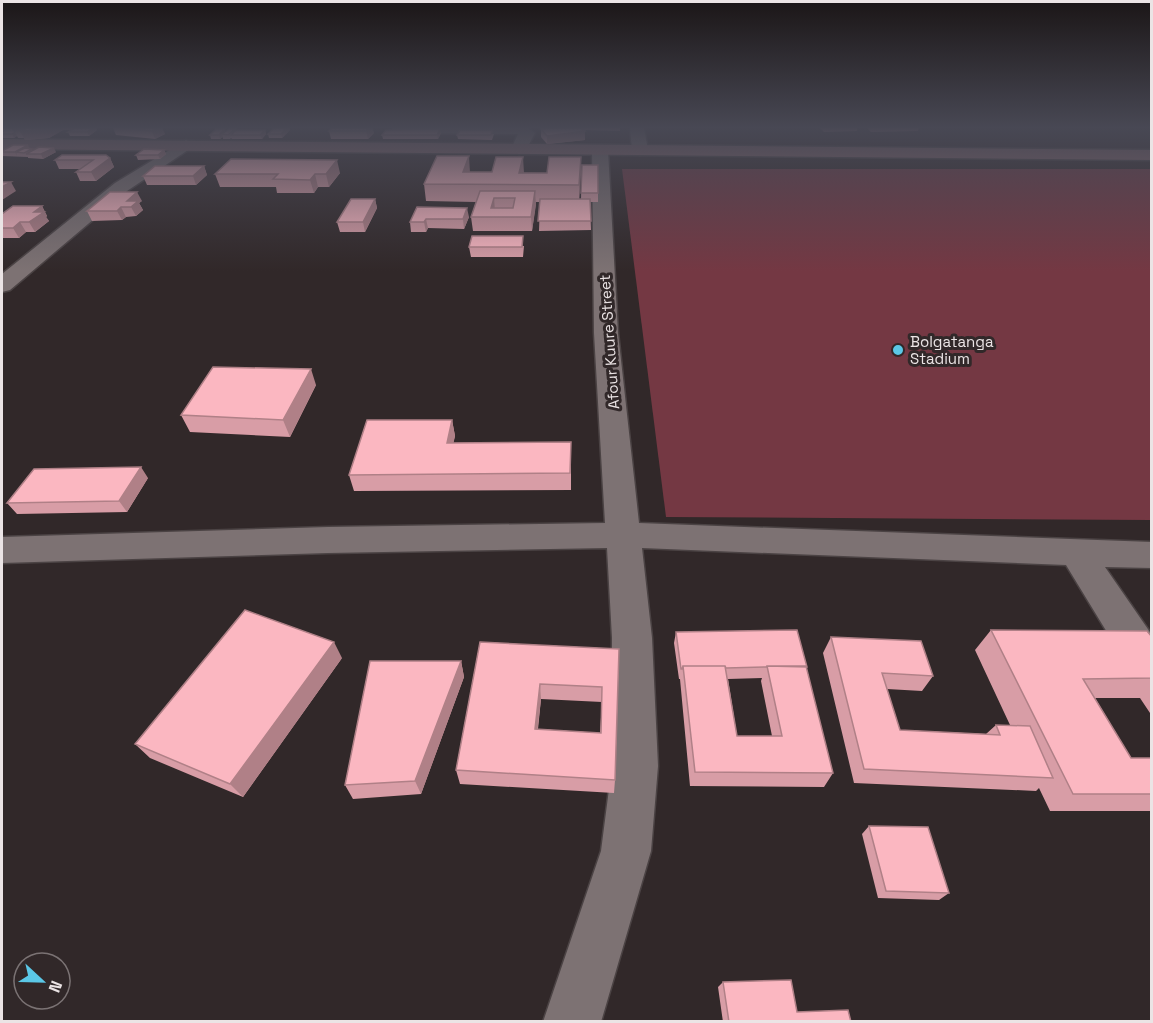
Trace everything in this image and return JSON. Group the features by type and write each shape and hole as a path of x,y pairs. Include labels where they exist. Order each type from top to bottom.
{"street":[{"path":"2,285 122,187 139,176"},
{"name":"Afour Kuure Street","path":"572,1022 626,851 635,766 633,638 606,333 601,176"},
{"path":"2,550 340,540 625,535 1152,555"},
{"path":"1076,552 1152,670"}],"shaded area":[{"name":"Bolgatanga Stadium","path":"623,176 1151,176 1151,520 666,517"}],"building":[{"path":"276,176 314,176 310,180 273,179"},
{"path":"428,176 580,176 579,185 424,184"},
{"path":"582,176 598,176 598,193 581,193"},
{"path":"480,191 535,191 531,217 471,217","holes":["494,198 515,198 513,208 491,208"]},
{"path":"110,192 137,192 127,201 138,201 131,207 121,207 117,211 87,211"},
{"path":"351,199 375,199 363,222 337,222"},
{"path":"540,199 590,199 591,221 538,221"},
{"path":"13,206 42,206 34,212 44,212 29,222 20,222 13,228 2,228 2,214"},
{"path":"417,207 467,208 463,219 426,219 424,222 410,222"},
{"path":"472,236 523,236 522,247 469,247"},
{"path":"213,367 311,369 283,420 181,415"},
{"path":"367,420 452,420 447,443 571,442 570,473 349,475"},
{"path":"141,467 119,501 7,503 34,469"},
{"path":"245,610 334,642 230,784 135,744"},
{"path":"797,630 807,667 683,666 681,669 676,632"},
{"path":"991,630 1147,631 1152,637 1152,678 1083,679 1131,758 1152,758 1152,794 1073,794"},
{"path":"831,637 921,641 933,676 882,673 900,730 1000,735 996,725 1030,726 1053,778 864,769"},
{"path":"480,642 619,649 615,780 456,770","holes":["540,684 602,687 601,733 535,729"]},
{"path":"370,661 461,661 415,781 345,785"},
{"path":"683,666 725,666 737,736 782,736 767,666 806,666 833,773 695,772"},
{"path":"869,826 928,827 949,893 886,891"},
{"path":"791,980 797,1012 848,1010 851,1022 729,1022 723,982"}],"place":[{"name":"Bolgatanga Stadium","path":"898,350"}]}
